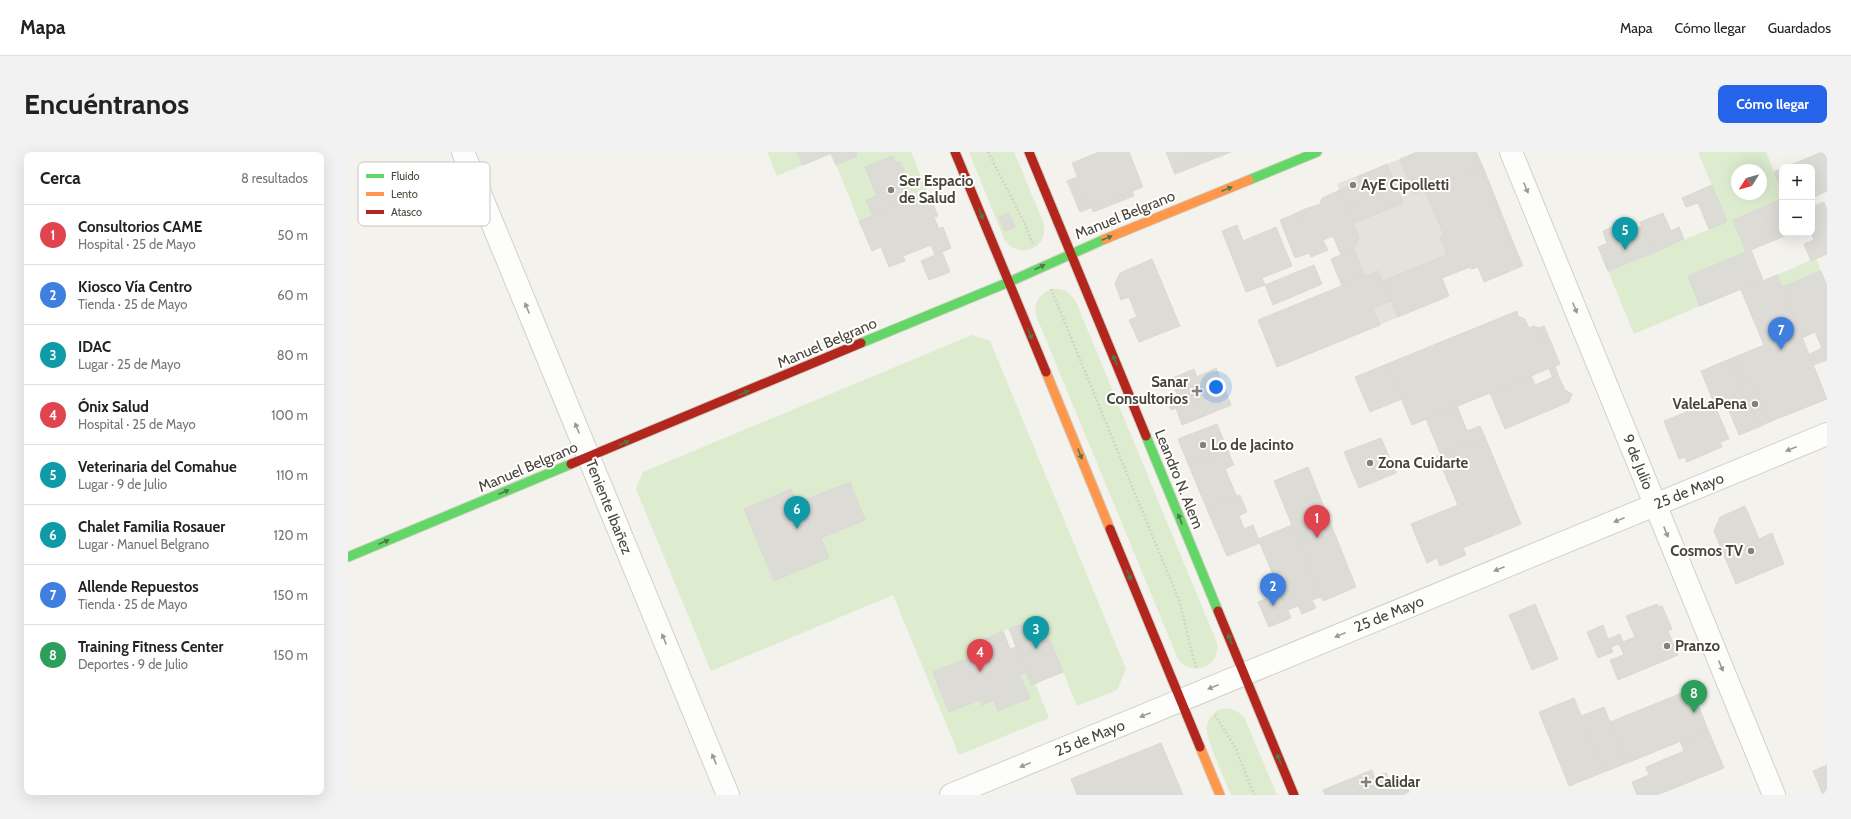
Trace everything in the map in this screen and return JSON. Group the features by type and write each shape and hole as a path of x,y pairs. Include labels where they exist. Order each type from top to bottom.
{"main road":[{"path":"955,152 1220,795"},
{"name":"Leandro N. Alem","path":"1029,152 1294,795"},
{"name":"Manuel Belgrano","path":"348,557 1009,282 1070,253 1317,152"}],"street":[{"name":"Teniente Ibañez","path":"463,152 467,162"},
{"name":"9 de Julio","path":"1511,152 1774,795"},
{"name":"Teniente Ibañez","path":"490,217 728,795"},
{"name":"25 de Mayo","path":"951,795 1827,434"}],"path":[{"path":"988,152 1034,247"},
{"path":"1052,289 1178,598 1184,617 1189,646 1198,669"},
{"path":"1214,713 1236,749 1254,795"}],"shaded area":[{"path":"1400,159 1414,194 1425,190 1444,236 1440,237 1447,255 1434,260 1449,296 1277,367 1258,320 1342,286 1331,259 1354,249 1359,238 1337,184"}],"green space":[{"path":"767,152 797,152 803,165 777,176"},
{"path":"856,152 911,152 928,193 911,200 905,185 908,183 900,162 896,163 893,156 877,196 866,200 872,215 859,221 836,165 857,156"},
{"path":"969,152 1014,152 1043,223 1043,236 1041,242 1036,246 1024,250 1017,249 1010,246 1005,241"},
{"path":"1698,152 1766,152 1779,184 1779,200 1733,220 1746,252 1688,276 1700,306 1634,334 1608,271 1727,222"},
{"path":"1816,258 1821,271 1782,287 1777,275"},
{"path":"1052,289 1066,291 1076,302 1217,643 1217,651 1214,658 1210,664 1204,667 1197,669 1190,668 1178,659 1037,318 1035,309 1038,300 1043,293"},
{"path":"972,335 990,341 1126,669 1117,690 1077,706 1050,640 1043,642 1034,619 977,641 984,659 978,661 975,655 933,672 949,712 980,700 982,705 994,700 998,711 1030,698 1020,675 1026,672 1031,685 1035,683 1049,718 959,755 893,595 711,671 636,489 643,472","holes":["849,482 865,520 821,538 829,558 774,581 744,509 791,490 797,503"]},
{"path":"1222,709 1235,711 1245,719 1277,795 1231,795 1213,752 1207,730 1208,722 1211,716"}],"building":[{"path":"797,152 834,152 803,165"},
{"path":"834,152 856,152 857,156 836,165 831,154"},
{"path":"1099,152 1129,152 1143,187 1088,209 1082,204 1075,188 1081,186 1072,163"},
{"path":"1166,152 1231,152 1175,174"},
{"path":"1209,152 1212,159 1175,174 1172,167"},
{"path":"1209,152 1220,152 1174,171 1172,167"},
{"path":"1417,152 1474,152 1480,168 1414,194 1400,159"},
{"path":"1474,152 1476,152 1483,167 1480,168"},
{"path":"1822,152 1827,152 1827,191 1815,197 1815,164 1793,164"},
{"name":"Ser Espacio de Salud","path":"893,156 896,163 900,162 903,168 908,183 905,185 911,200 872,215 866,200 877,196 865,167"},
{"path":"1387,164 1403,203 1353,223 1340,190 1360,182 1357,177"},
{"path":"1483,167 1508,230 1506,231 1480,168"},
{"path":"1480,168 1520,267 1484,282 1478,267 1471,269 1470,267 1442,278 1449,296 1398,317 1383,281 1447,255 1440,237 1444,236 1425,190"},
{"path":"1779,170 1779,184 1774,172"},
{"path":"1077,177 1081,186 1075,188 1079,199 1083,198 1088,209 1080,212 1067,181"},
{"path":"1377,182 1388,209 1353,223 1346,205 1366,197 1363,189"},
{"path":"1712,185 1727,222 1709,229 1698,203 1686,207 1682,198"},
{"path":"1340,190 1359,238 1354,249 1341,255 1333,236 1323,240 1328,250 1311,257 1309,253 1295,258 1280,220 1293,215 1298,217 1307,213 1305,209 1320,204 1322,198"},
{"path":"1132,191 1134,196 1093,212 1092,208"},
{"path":"928,193 938,216 934,217 939,229 943,227 951,248 942,252 950,272 929,280 921,261 935,255 931,245 903,256 905,261 889,267 881,247 872,251 859,221"},
{"path":"1779,200 1779,236 1785,236 1746,252 1733,220"},
{"path":"1824,202 1827,210 1827,254 1811,261 1804,244 1814,240 1812,236 1815,236 1815,206"},
{"path":"1305,209 1307,213 1298,217 1292,215"},
{"path":"1009,213 1015,227 1005,231 999,217"},
{"path":"1663,213 1671,231 1679,227 1684,239 1653,253 1640,222"},
{"path":"1631,219 1635,228 1606,241 1603,231"},
{"path":"1237,225 1243,241 1276,227 1292,266 1262,278 1265,285 1246,292 1222,231"},
{"path":"1642,226 1653,253 1608,271 1598,247 1608,243 1606,241"},
{"path":"1508,230 1523,266 1520,267 1506,231"},
{"path":"1354,249 1365,276 1342,286 1331,259"},
{"path":"1751,250 1763,280 1700,306 1688,276"},
{"path":"1152,259 1180,326 1139,342 1129,320 1137,317 1129,297 1121,300 1115,284 1120,273"},
{"path":"1314,265 1322,284 1273,305 1265,285"},
{"path":"1378,271 1391,301 1373,308 1380,325 1277,367 1258,320"},
{"path":"1821,271 1827,286 1827,360 1814,365 1810,354 1822,348 1815,332 1802,338 1782,287"},
{"path":"1777,275 1827,399 1769,422 1752,382 1747,385 1740,367 1734,369 1730,359 1764,345 1741,290"},
{"path":"1517,311 1518,316 1525,319 1529,328 1534,326 1538,328 1543,339 1547,341 1550,340 1560,364 1412,425 1387,364"},
{"path":"1544,326 1550,340 1547,341 1543,339 1538,328"},
{"path":"1730,359 1759,427 1739,435 1723,396 1713,401 1701,371"},
{"path":"1387,364 1402,399 1370,412 1355,377"},
{"path":"1555,366 1558,375 1553,378 1549,369"},
{"name":"ValeLaPena","path":"1740,367 1747,385 1752,382 1769,422 1759,427 1734,369"},
{"name":"Sanar Consultorios","path":"1216,368 1225,389 1171,410 1166,398 1177,394 1170,379 1194,369 1197,377"},
{"path":"1558,375 1565,390 1572,394 1569,402 1505,429 1490,393 1531,376 1535,385"},
{"path":"1225,389 1231,405 1182,425 1176,408"},
{"path":"1713,401 1729,439 1720,442 1722,447 1687,462 1685,457 1679,459 1664,421"},
{"path":"1457,406 1467,431 1480,426 1485,437 1441,455 1426,419"},
{"name":"Lo de Jacinto","path":"1217,424 1228,451 1189,466 1178,439"},
{"path":"1485,437 1521,524 1463,548 1466,555 1440,566 1437,558 1427,563 1411,524 1458,505 1437,456"},
{"name":"Zona Cuidarte","path":"1381,438 1396,473 1359,488 1344,452"},
{"path":"1228,451 1234,465 1225,469 1237,497 1207,509 1189,466"},
{"path":"1308,467 1356,587 1323,601 1274,481"},
{"path":"850,482 865,520 821,538 829,558 774,581 744,509 791,489 797,503"},
{"path":"1240,495 1247,512 1239,516 1244,529 1253,525 1260,543 1227,556 1207,509"},
{"name":"Cosmos TV","path":"1745,506 1759,539 1772,533 1784,564 1736,584 1714,531 1720,517"},
{"path":"1292,525 1321,597 1312,600 1316,608 1302,614 1298,606 1288,610 1258,539"},
{"path":"1281,593 1291,618 1269,627 1258,602"},
{"path":"1535,604 1558,659 1532,670 1509,615"},
{"path":"1657,604 1658,607 1662,606 1672,629 1668,631 1678,655 1618,680 1610,660 1624,655 1619,644 1611,647 1613,652 1598,658 1587,632 1603,625 1608,639 1620,634 1623,642 1635,637 1626,616"},
{"path":"1034,619 1043,642 1050,640 1063,672 1031,685 1009,629"},
{"path":"1003,631 1010,649 1016,647 1026,672 1020,675 1030,698 998,711 994,700 982,705 980,700 949,712 933,672 976,655 978,661 984,659 977,642"},
{"path":"1692,689 1708,730 1627,763 1610,722"},
{"path":"1574,698 1604,772 1569,786 1539,712"},
{"path":"1604,707 1627,763 1604,772 1581,716"},
{"path":"1708,730 1724,768 1657,795 1637,795 1632,782 1649,775 1646,767 1684,751 1680,741"},
{"path":"1161,743 1183,795 1077,795 1071,779"},
{"path":"1827,765 1827,795 1823,795 1813,771"},
{"name":"Calidar","path":"1372,770 1374,777 1386,773 1391,785 1404,780 1409,792 1402,795 1325,795 1323,790"}],"traffic: fast":[{"path":"1249,180 1317,152"},
{"path":"861,343 1009,282 1105,239"},
{"path":"1146,436 1218,611"},
{"path":"348,557 571,464"}],"traffic: slow":[{"path":"1105,239 1249,180"},
{"path":"1046,372 1110,529"},
{"path":"1200,747 1220,795"}],"traffic: jam":[{"path":"955,152 1046,372"},
{"path":"1029,152 1146,436"},
{"path":"571,464 861,343"},
{"path":"1110,529 1200,747"},
{"path":"1218,611 1294,795"}],"place":[{"name":"AyE Cipolletti","path":"1353,185"},
{"name":"Ser Espacio de Salud","path":"891,190"},
{"name":"Veterinaria del Comahue","path":"1625,250"},
{"name":"Allende Repuestos","path":"1781,350"},
{"name":"Sanar Consultorios","path":"1197,391"},
{"name":"ValeLaPena","path":"1755,404"},
{"name":"Lo de Jacinto","path":"1203,445"},
{"name":"Zona Cuidarte","path":"1370,463"},
{"name":"Chalet Familia Rosauer","path":"797,529"},
{"name":"Consultorios CAME","path":"1317,538"},
{"name":"Cosmos TV","path":"1751,551"},
{"name":"Kiosco Vía Centro","path":"1273,606"},
{"name":"Pranzo","path":"1667,646"},
{"name":"IDAC","path":"1036,649"},
{"name":"Ónix Salud","path":"980,672"},
{"name":"Training Fitness Center","path":"1694,713"},
{"name":"Calidar","path":"1366,782"}]}
